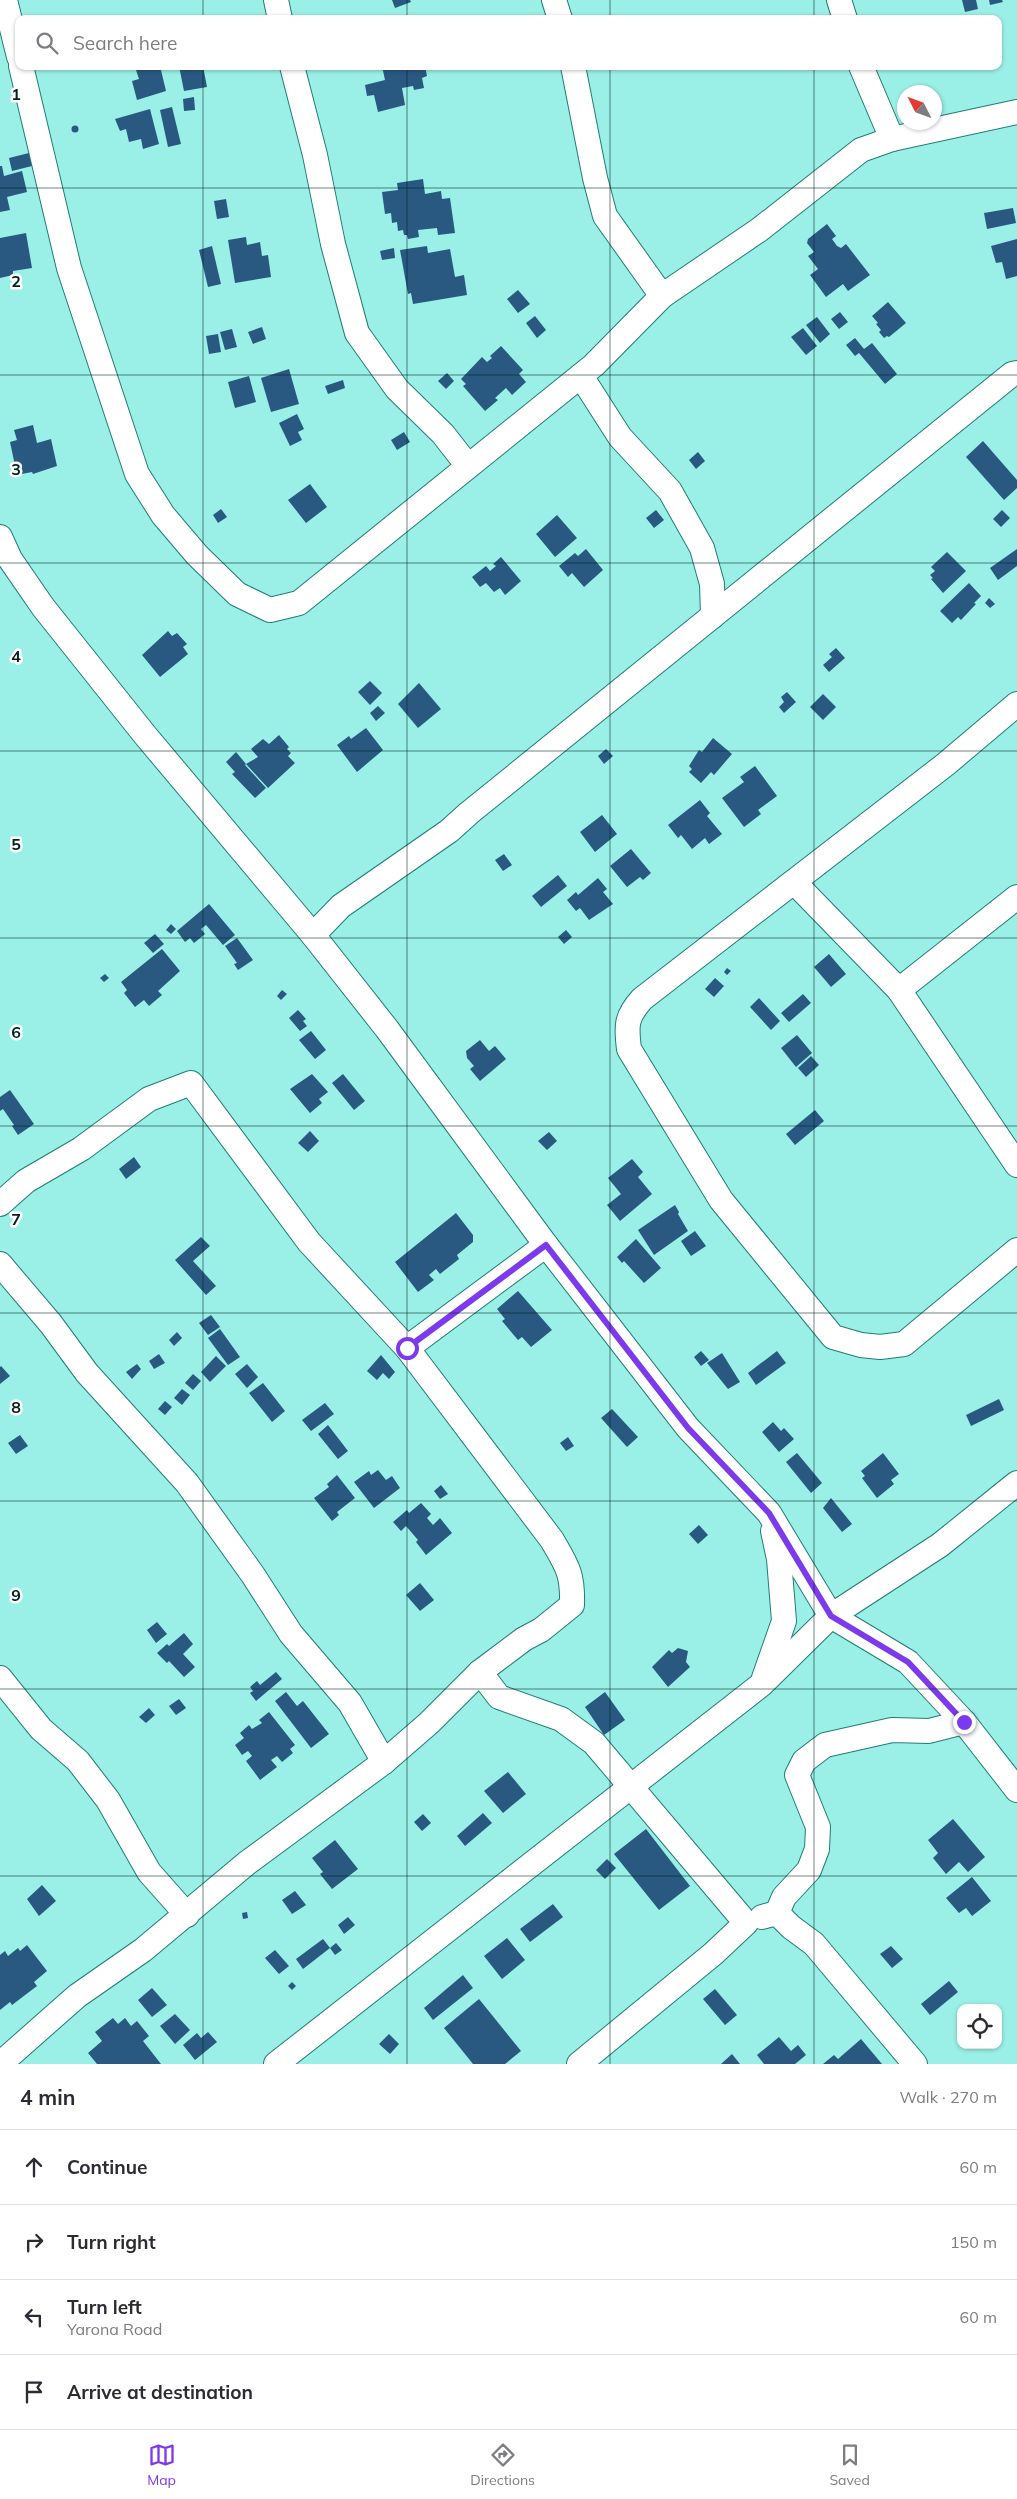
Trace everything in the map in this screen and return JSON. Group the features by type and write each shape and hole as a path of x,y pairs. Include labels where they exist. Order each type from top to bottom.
{"street":[{"path":"5,0 15,41"},
{"path":"276,0 279,15"},
{"path":"554,0 559,15"},
{"path":"839,0 844,15"},
{"path":"22,70 69,268 137,474 164,515 198,555 237,594 270,610 300,603 581,376 662,296 759,230 861,150 892,139 1017,112"},
{"path":"293,70 315,155 333,244 357,333 397,389 443,434 468,466"},
{"path":"574,70 605,216 662,296"},
{"path":"863,70 892,139"},
{"path":"314,935 341,906 449,831 468,813 1012,374 1017,373"},
{"path":"581,376 620,437 670,491 702,548 712,584 713,616"},
{"path":"0,537 10,559 43,607 145,735 314,935 387,1029 546,1245 688,1428 769,1513 831,1616 908,1662 964,1722 1017,1790"},
{"path":"1017,704 946,764 642,999 628,1016 626,1030 629,1049 721,1200 834,1336 861,1345 880,1347 904,1344 1017,1250"},
{"path":"794,882 899,990 1017,1165"},
{"path":"899,990 1017,897"},
{"path":"0,1204 26,1182 81,1149 148,1099 191,1083 309,1242 407,1348 552,1540 570,1573 573,1583 572,1605 541,1630 524,1639 480,1672 430,1723 384,1762 247,1863 143,1950 77,1996 0,2064"},
{"path":"407,1348 546,1245"},
{"path":"0,1264 51,1324 87,1374 187,1484 253,1575 291,1634 350,1703 384,1762"},
{"path":"276,2064 762,1684 831,1616 940,1545 1017,1483"},
{"path":"762,1684 784,1621 779,1558 769,1513"},
{"path":"480,1672 499,1697 561,1720 594,1743 746,1923"},
{"path":"0,1678 41,1729 78,1762 108,1800 149,1872 187,1915"},
{"path":"579,2064 713,1954 746,1923 777,1913 784,1897 810,1870 817,1849 818,1827 797,1774 804,1761 825,1745 892,1730 929,1731 964,1722"},
{"path":"777,1913 790,1927 814,1944 880,2020 915,2064"}],"building":[{"path":"392,0 410,0 411,2 395,8"},
{"path":"962,0 976,0 978,9 965,12"},
{"path":"989,0 1002,0 1003,2 990,5"},
{"path":"136,70 161,70 166,91 137,100 132,81 139,79"},
{"path":"180,70 204,70 207,87 184,91"},
{"path":"383,70 426,70 427,76 422,78 424,88 414,90 413,86 402,88 405,105 378,112 374,95 367,96 365,85 385,80"},
{"path":"194,97 195,110 184,111 183,99"},
{"path":"172,107 181,144 168,147 160,110"},
{"path":"150,109 159,144 143,149 141,139 129,142 126,129 120,131 115,119"},
{"path":"75,125 79,129 75,133 71,129"},
{"path":"29,153 32,166 12,171 9,158"},
{"path":"0,166 2,166 4,176 22,171 27,192 7,197 10,210 0,212"},
{"path":"423,179 425,194 441,191 442,199 450,198 455,233 438,235 437,228 418,230 419,237 408,239 407,235 404,235 403,230 398,231 397,222 392,223 391,213 385,214 382,192 398,190 397,183"},
{"path":"226,199 229,217 217,219 214,201"},
{"path":"1013,208 1016,223 987,229 984,213"},
{"path":"827,224 836,236 832,239 837,246 841,248 846,244 870,275 848,291 843,284 826,297 810,275 818,269 808,256 814,252 807,243 808,239"},
{"path":"26,233 32,268 13,271 13,275 0,278 0,238"},
{"path":"246,237 247,245 260,242 262,256 268,255 271,277 235,283 228,240"},
{"path":"1017,239 1017,276 1006,279 1002,262 996,263 991,246"},
{"path":"212,246 221,284 208,287 199,250"},
{"path":"427,246 428,253 450,249 455,277 464,275 467,295 413,304 411,293 408,294 400,250"},
{"path":"394,248 395,258 382,260 380,251"},
{"path":"518,290 530,304 518,313 507,299"},
{"path":"888,302 906,323 889,337 884,338 879,332 881,330 876,324 878,323 872,316"},
{"path":"840,312 848,322 839,329 831,319"},
{"path":"535,316 546,330 537,338 526,323"},
{"path":"817,317 830,334 820,343 806,325"},
{"path":"262,327 266,339 253,344 248,332"},
{"path":"803,328 817,346 806,355 791,337"},
{"path":"232,329 237,347 225,350 220,332"},
{"path":"218,334 221,352 209,354 206,336"},
{"path":"855,338 864,349 872,343 897,374 885,384 859,353 855,356 846,345"},
{"path":"501,346 523,370 519,374 526,382 512,395 506,388 495,398 498,400 485,411 463,386 466,384 461,379 482,357 487,362 492,358 490,356"},
{"path":"289,369 299,404 271,412 261,378"},
{"path":"447,373 454,381 446,389 438,381"},
{"path":"249,376 256,402 235,408 228,382"},
{"path":"343,380 345,388 328,394 325,386"},
{"path":"297,414 304,429 298,432 302,440 290,446 279,423"},
{"path":"33,425 37,443 51,439 57,466 33,474 32,472 17,475 10,442 17,440 14,430"},
{"path":"404,432 410,442 397,450 391,440"},
{"path":"983,441 1017,480 1017,488 1004,500 966,457"},
{"path":"698,452 705,461 696,469 689,460"},
{"path":"310,484 327,507 306,523 288,500"},
{"path":"221,509 227,517 218,523 213,515"},
{"path":"656,510 664,520 654,528 646,518"},
{"path":"1002,510 1010,518 1001,527 993,519"},
{"path":"557,515 577,538 555,557 536,534"},
{"path":"586,549 603,570 584,587 572,573 568,577 559,566 575,553 578,556"},
{"path":"1017,549 1017,566 998,580 990,568"},
{"path":"947,552 966,571 943,593 931,579 933,578 930,575 935,571 931,567"},
{"path":"501,557 521,581 505,595 500,588 494,592 486,583 480,587 472,577 486,566 490,571 496,566 493,564"},
{"path":"969,583 981,596 961,620 958,617 952,623 940,611"},
{"path":"989,598 995,604 990,608 985,603"},
{"path":"168,631 172,636 177,633 187,644 183,647 188,654 160,677 142,655"},
{"path":"836,648 845,658 829,672 823,665 832,657 829,654"},
{"path":"370,681 382,693 370,705 358,692"},
{"path":"419,683 441,709 418,728 398,704"},
{"path":"787,692 796,702 784,713 779,707 784,702 781,697"},
{"path":"823,694 836,707 823,720 810,707"},
{"path":"378,706 385,713 376,721 370,713"},
{"path":"366,728 383,750 357,772 337,745 349,736 351,739"},
{"path":"279,735 289,747 287,749 291,753 288,756 295,763 268,788 246,764 258,757 251,749 263,739 269,744"},
{"path":"713,738 732,754 714,775 711,772 701,783 689,772 692,769 689,766 699,750 702,752"},
{"path":"606,749 613,756 604,764 598,756"},
{"path":"236,752 266,788 255,798 232,774 235,772 226,762"},
{"path":"755,766 777,796 758,810 761,814 744,827 722,798 744,782 740,777"},
{"path":"700,800 710,813 707,816 722,834 709,844 705,838 692,849 681,835 678,838 668,825"},
{"path":"602,815 617,834 595,852 580,832"},
{"path":"631,849 651,873 643,880 640,877 627,887 610,866"},
{"path":"504,854 512,865 503,871 495,860"},
{"path":"558,875 567,886 541,907 532,896"},
{"path":"598,878 607,889 603,892 613,904 589,920 580,908 576,911 567,900 576,892 578,895"},
{"path":"209,904 235,935 223,945 206,925 201,929 205,934 194,943 190,938 185,942 177,931"},
{"path":"171,924 176,929 171,934 166,930"},
{"path":"566,930 572,937 564,944 558,937"},
{"path":"155,934 164,944 153,953 144,943"},
{"path":"237,938 253,960 238,970 234,964 237,963 225,946"},
{"path":"162,949 180,971 158,991 162,995 149,1006 144,1000 135,1007 124,993 127,990 121,982"},
{"path":"829,954 846,974 831,987 814,967"},
{"path":"727,968 731,971 727,975 724,972"},
{"path":"105,974 109,978 104,982 100,978"},
{"path":"715,978 724,986 714,997 705,989"},
{"path":"282,990 287,994 281,1000 277,996"},
{"path":"803,994 811,1003 789,1022 781,1013"},
{"path":"759,998 780,1021 771,1030 750,1007"},
{"path":"298,1010 306,1019 303,1021 307,1026 300,1031 289,1018"},
{"path":"311,1031 326,1050 315,1059 299,1040"},
{"path":"797,1035 812,1053 796,1067 781,1048"},
{"path":"480,1040 489,1051 495,1046 506,1059 480,1081 470,1069 474,1066 467,1058 466,1051"},
{"path":"811,1056 819,1065 806,1077 798,1068"},
{"path":"312,1074 328,1092 319,1099 322,1103 310,1113 290,1089"},
{"path":"343,1074 365,1101 354,1110 332,1083"},
{"path":"10,1090 34,1124 18,1135 12,1126 14,1125 3,1109 0,1111 0,1097"},
{"path":"815,1110 824,1121 795,1145 786,1134"},
{"path":"310,1131 319,1141 308,1152 298,1143"},
{"path":"549,1132 557,1141 547,1150 538,1141"},
{"path":"134,1157 141,1167 126,1179 119,1169"},
{"path":"632,1159 643,1172 638,1177 652,1194 620,1221 607,1205 621,1194 608,1178"},
{"path":"675,1205 688,1231 654,1255 638,1230"},
{"path":"456,1213 473,1235 473,1242 457,1255 459,1259 440,1274 436,1269 429,1275 434,1280 418,1292 395,1262"},
{"path":"695,1231 706,1246 691,1256 681,1241"},
{"path":"201,1237 210,1246 193,1261 216,1286 206,1295 175,1260"},
{"path":"636,1239 661,1268 644,1283 624,1261 622,1263 617,1257"},
{"path":"518,1291 552,1330 531,1347 522,1337 518,1340 502,1321 505,1319 497,1309"},
{"path":"211,1315 220,1327 208,1335 199,1323"},
{"path":"220,1329 240,1357 228,1365 208,1338"},
{"path":"177,1332 182,1338 174,1346 169,1340"},
{"path":"701,1351 709,1360 701,1366 694,1357"},
{"path":"777,1351 786,1363 756,1385 748,1373"},
{"path":"722,1353 740,1382 728,1389 707,1363"},
{"path":"159,1354 165,1363 154,1369 149,1361"},
{"path":"381,1355 395,1372 389,1379 383,1373 377,1380 367,1371"},
{"path":"216,1356 226,1366 210,1382 201,1372"},
{"path":"137,1364 141,1369 132,1379 126,1372"},
{"path":"247,1364 258,1377 247,1388 235,1374"},
{"path":"0,1367 10,1376 0,1384"},
{"path":"193,1374 201,1381 193,1390 185,1383"},
{"path":"263,1383 285,1411 272,1422 249,1393"},
{"path":"182,1389 190,1395 182,1405 174,1398"},
{"path":"999,1399 1004,1410 971,1426 966,1415"},
{"path":"165,1401 172,1407 165,1415 158,1409"},
{"path":"325,1403 334,1414 311,1431 302,1420"},
{"path":"612,1409 638,1437 627,1447 601,1418"},
{"path":"773,1422 781,1431 784,1428 794,1439 779,1452 762,1432"},
{"path":"328,1425 348,1451 338,1459 318,1434"},
{"path":"20,1435 28,1446 16,1454 8,1443"},
{"path":"568,1437 574,1446 566,1451 560,1443"},
{"path":"797,1453 822,1483 811,1493 786,1462"},
{"path":"883,1453 899,1474 891,1480 894,1484 877,1498 862,1478 865,1476 861,1471"},
{"path":"378,1470 386,1480 392,1476 400,1488 374,1508 354,1482 369,1471 371,1475"},
{"path":"337,1475 355,1498 337,1512 339,1515 332,1521 314,1498 329,1487 327,1484"},
{"path":"441,1485 448,1494 440,1499 434,1491"},
{"path":"831,1498 852,1524 842,1532 823,1508"},
{"path":"421,1503 431,1514 427,1518 433,1525 440,1518 452,1533 426,1555 416,1542 418,1540 406,1526 401,1531 393,1522 407,1510 409,1513"},
{"path":"699,1525 708,1535 698,1544 689,1534"},
{"path":"420,1583 434,1600 420,1611 406,1595"},
{"path":"157,1622 167,1634 156,1643 147,1630"},
{"path":"184,1633 193,1644 183,1654 195,1667 184,1677 169,1661 167,1663 157,1653 167,1644 169,1646"},
{"path":"678,1648 688,1651 686,1662 690,1667 668,1687 652,1667 669,1650 672,1653"},
{"path":"276,1672 282,1679 256,1701 250,1693 253,1691 250,1687 257,1681 260,1685"},
{"path":"286,1692 297,1706 303,1701 329,1734 311,1748 275,1701"},
{"path":"605,1692 625,1720 604,1735 585,1707"},
{"path":"179,1699 186,1708 176,1715 169,1706"},
{"path":"149,1708 155,1715 146,1723 139,1717"},
{"path":"269,1712 295,1745 290,1749 293,1753 282,1762 277,1756 271,1760 277,1767 260,1780 246,1761 252,1756 248,1751 242,1755 235,1745 244,1738 240,1733 249,1725 252,1729 262,1723 259,1720"},
{"path":"508,1772 526,1794 503,1813 484,1791"},
{"path":"483,1813 492,1823 465,1846 457,1836"},
{"path":"423,1814 431,1823 422,1831 414,1822"},
{"path":"953,1819 985,1857 968,1872 959,1862 946,1874 933,1858 938,1853 928,1840"},
{"path":"646,1829 690,1886 659,1910 614,1854"},
{"path":"335,1840 358,1869 332,1889 320,1874 323,1872 312,1858"},
{"path":"607,1859 616,1868 605,1879 596,1870"},
{"path":"972,1877 991,1901 972,1916 966,1908 959,1913 946,1898"},
{"path":"42,1885 56,1901 39,1916 27,1899"},
{"path":"295,1891 306,1905 292,1914 282,1900"},
{"path":"553,1904 563,1917 530,1942 520,1929"},
{"path":"247,1912 248,1918 243,1919 242,1913"},
{"path":"348,1917 355,1925 344,1934 338,1925"},
{"path":"507,1938 525,1960 502,1979 484,1956"},
{"path":"323,1939 330,1948 303,1969 296,1959"},
{"path":"336,1943 342,1950 335,1955 330,1948"},
{"path":"27,1945 47,1971 34,1982 37,1986 12,2005 10,2002 0,2010 0,1955 5,1951 8,1956 18,1948 20,1951"},
{"path":"891,1946 903,1959 892,1968 880,1954"},
{"path":"275,1950 289,1966 279,1974 265,1958"},
{"path":"463,1975 473,1988 433,2020 424,2008"},
{"path":"949,1981 958,1992 930,2015 921,2004"},
{"path":"292,1982 296,1986 292,1990 288,1986"},
{"path":"152,1988 167,2005 152,2017 138,2000"},
{"path":"715,1989 737,2015 725,2025 703,1999"},
{"path":"479,1999 521,2051 505,2064 473,2064 444,2028"},
{"path":"175,2014 190,2030 175,2044 160,2026"},
{"path":"113,2018 118,2024 125,2018 131,2026 137,2021 149,2036 143,2041 161,2064 97,2064 88,2053 102,2041 95,2032"},
{"path":"208,2032 217,2042 195,2060 183,2045 197,2033 201,2038"},
{"path":"389,2034 399,2044 390,2054 379,2044"},
{"path":"779,2037 791,2051 798,2045 806,2055 795,2064 764,2064 757,2055"},
{"path":"861,2039 882,2064 823,2064 834,2055 838,2059"},
{"path":"732,2054 740,2064 721,2064"}],"route":[{"path":"407,1348 546,1245 688,1428 769,1513 831,1616 908,1662 964,1722"}]}
